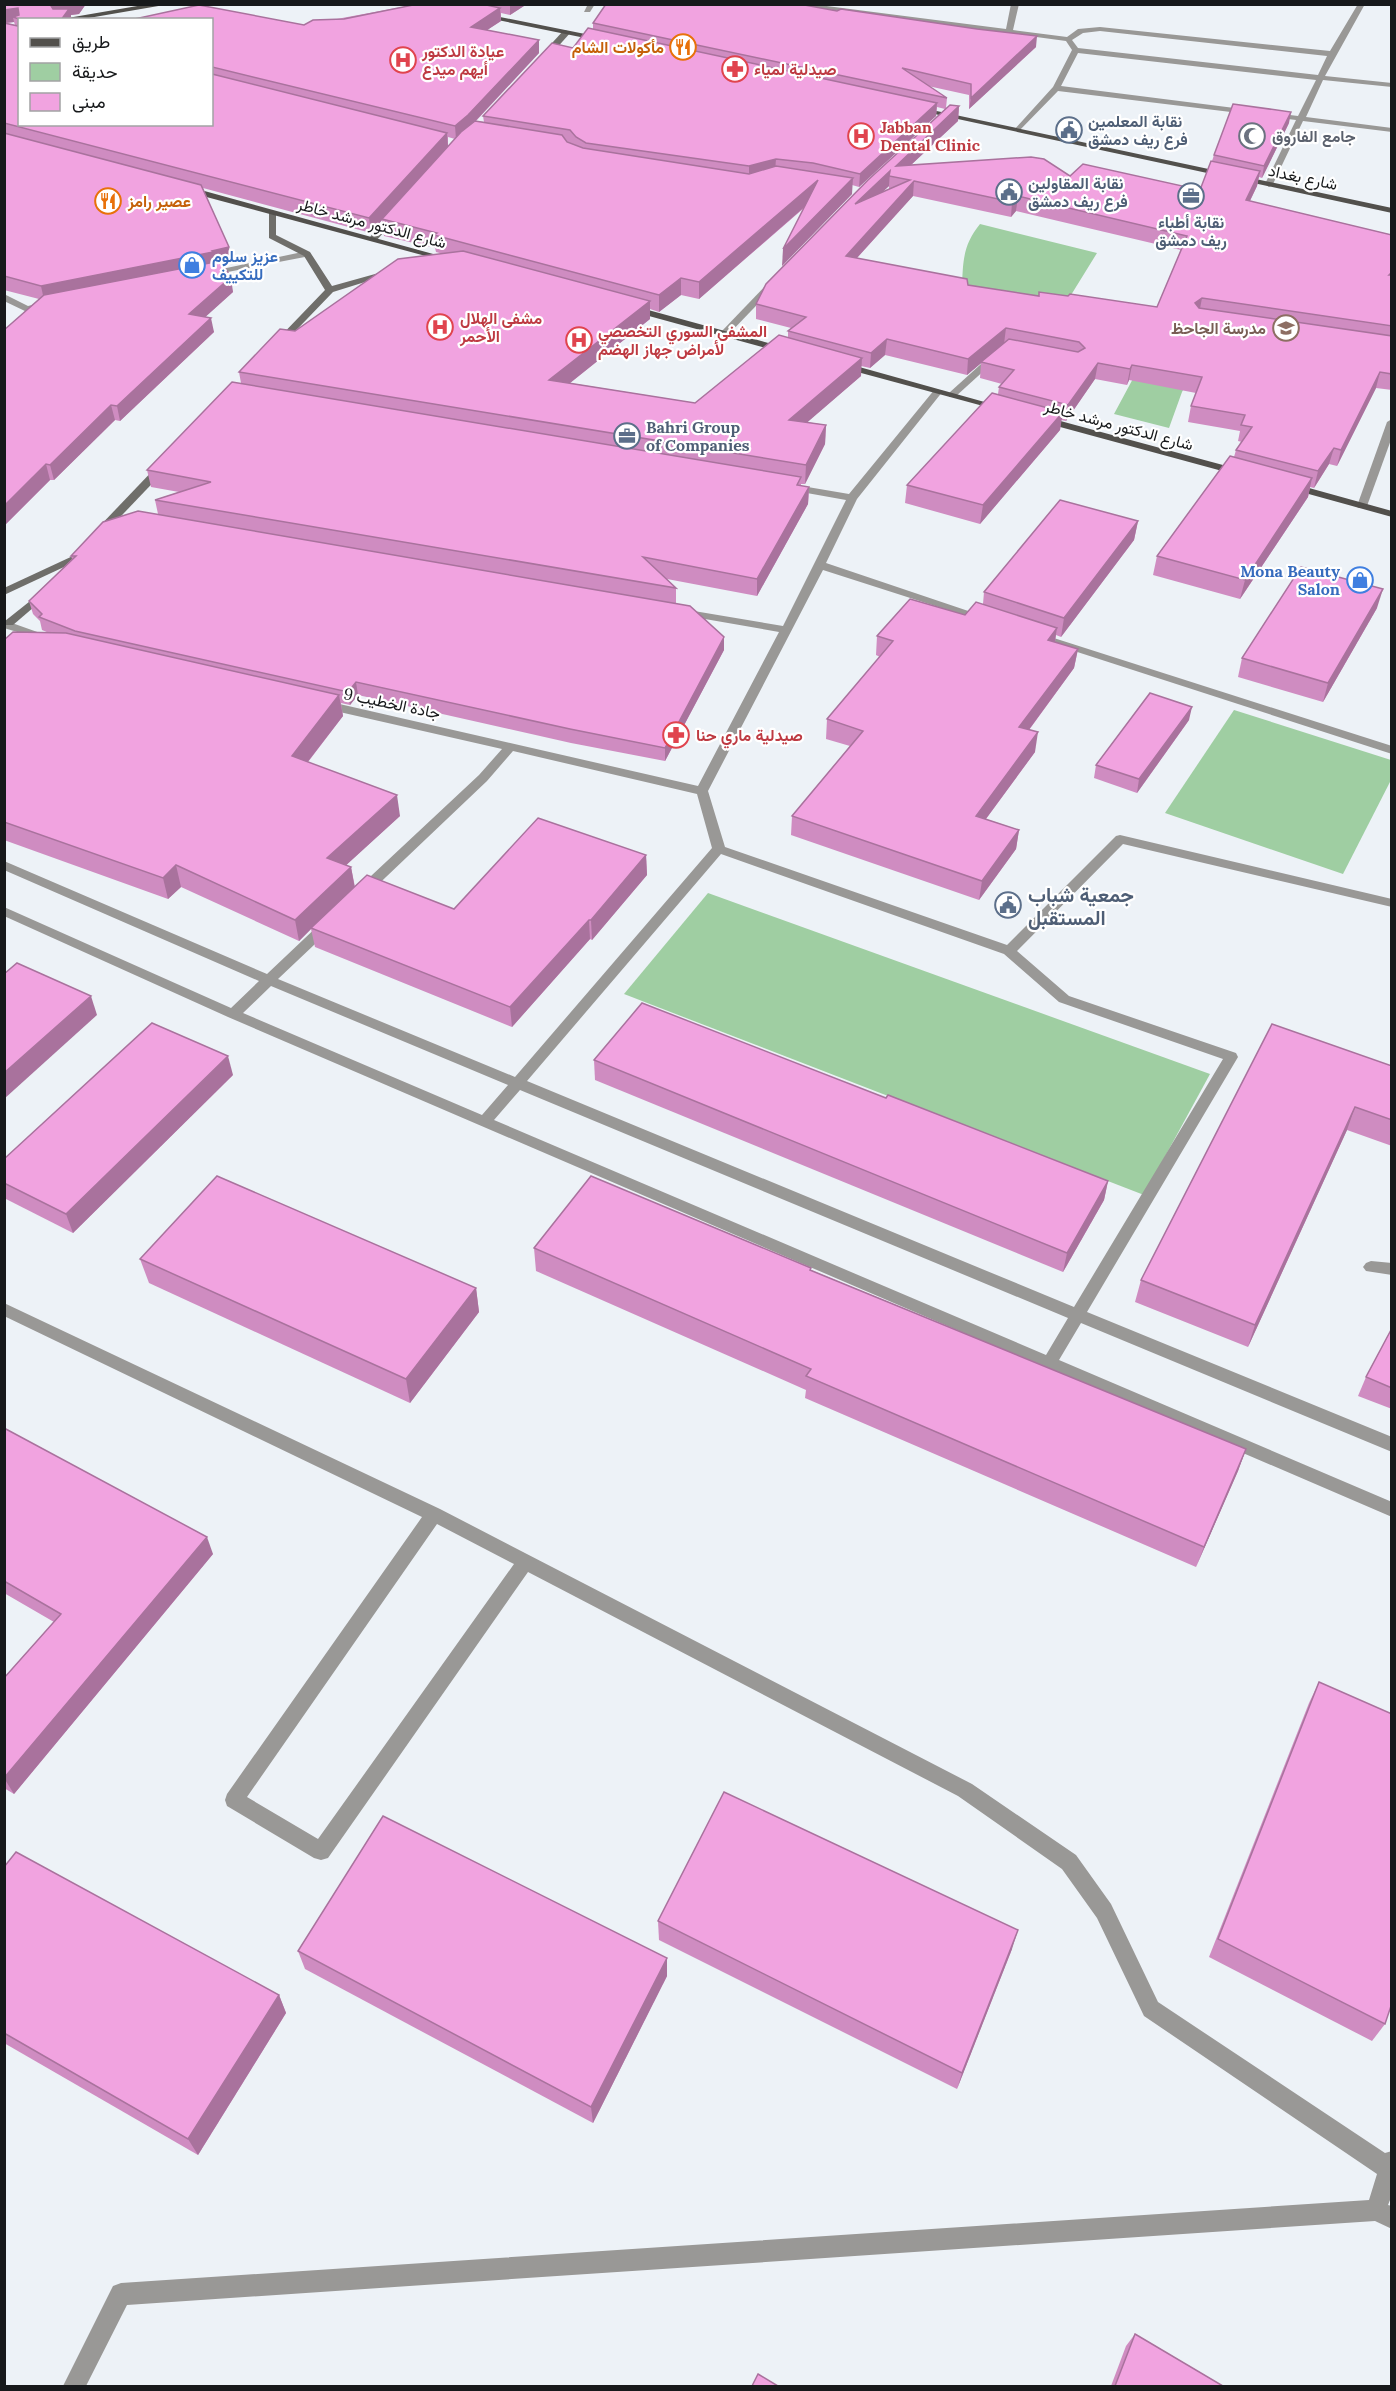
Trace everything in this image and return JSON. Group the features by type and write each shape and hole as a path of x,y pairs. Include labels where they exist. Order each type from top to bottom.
{"main road":[{"path":"71,18 140,6 167,4"},
{"path":"479,14 613,42"},
{"path":"536,66 567,32"},
{"name":"شارع بغداد","path":"912,107 1392,211"},
{"name":"شارع الدكتور مرشد خاطر","path":"172,185 465,264 433,266"},
{"path":"373,239 404,205"},
{"path":"272,212 272,236 307,254 330,290"},
{"path":"273,350 330,290 399,270"},
{"path":"622,306 803,355"},
{"path":"836,364 1009,410"},
{"name":"شارع الدكتور مرشد خاطر","path":"1031,417 1248,475"},
{"path":"7,623 47,591 82,550 123,515 174,453"},
{"path":"1282,484 1392,514"},
{"path":"4,592 82,550"}],"street":[{"path":"790,4 859,8 1068,39 1081,31 1100,28 1332,54"},
{"path":"1009,31 1015,4"},
{"path":"1269,184 1332,54 1362,4"},
{"path":"1068,39 1076,50 1392,85"},
{"path":"1018,130 1056,88 1076,50"},
{"path":"1056,88 1392,130"},
{"path":"938,122 946,115"},
{"path":"195,276 307,254"},
{"path":"724,334 781,275"},
{"path":"4,297 27,309 57,303"},
{"path":"22,318 27,309"},
{"path":"952,395 1004,349"},
{"path":"719,849 702,791 820,565 852,498 938,391"},
{"path":"1362,506 1392,422"},
{"path":"782,486 852,498"},
{"path":"820,565 999,623"},
{"path":"669,609 786,630"},
{"path":"7,623 64,648 40,650"},
{"path":"1022,630 1392,750"},
{"name":"جادة الخطيب 9","path":"304,700 702,791"},
{"path":"354,899 483,778 511,746"},
{"path":"1009,951 1120,839 1392,903"},
{"path":"719,849 1009,951 1064,999 1231,1057 1049,1363"},
{"path":"485,1121 719,849"},
{"path":"4,865 268,980 1392,1445"},
{"path":"4,911 233,1014 1392,1510"},
{"path":"233,1014 337,915"},
{"path":"1371,1268 1392,1269"},
{"path":"4,1309 434,1514 965,1790 1069,1862 1104,1911 1151,2009 1390,2165 1384,2214 121,2294 74,2386"},
{"path":"434,1514 234,1800 321,1851 526,1561"}],"green space":[{"path":"980,224 1097,253 1063,308 962,287 967,246"},
{"path":"1150,347 1200,357 1182,392 1169,428 1114,414"},
{"path":"1234,710 1391,760 1391,780 1343,874 1165,813"},
{"path":"708,893 1210,1074 1144,1195 624,994"}],"building":[{"path":"4,4 57,4 51,6 53,9 69,9 62,18 18,19 13,17 19,15 18,8 4,10"},
{"path":"418,4 482,4 500,8 471,27 539,40 455,126 213,67 213,18 139,18 199,5 304,25 313,20 344,19"},
{"path":"606,4 799,4 837,11 841,9 1037,36 971,98 971,84 902,68 947,98 593,23"},
{"path":"4,23 18,26 18,126 213,126 213,74 447,133 369,218 4,123"},
{"path":"588,28 937,103 860,174 813,163 776,159 749,166 586,143 570,130 483,116 552,43 573,48"},
{"name":"جامع الفاروق","path":"1233,104 1291,112 1264,166 1214,155"},
{"path":"950,105 959,106 896,166 1031,157 1044,159 1070,176 1083,164 1200,190 1211,161 1260,171 1246,200 1392,235 1392,272 1389,275 1392,275 1392,326 1202,298 1195,303 1199,308 1392,336 1392,374 1380,372 1341,450 1334,448 1318,471 1236,450 1252,427 1241,425 1245,415 1191,406 1202,377 1132,365 1130,369 1098,363 1068,405 999,387 1014,370 981,362 1009,339 1078,352 1085,348 1079,342 1006,328 968,359 887,339 871,353 788,331 806,317 756,304 766,284 868,180","holes":["890,171 889,176 910,180 855,204","914,181 1012,202 1018,196 1187,236 1157,307 1070,294 1068,296 1039,292 1039,296 968,285 967,279 846,256"]},
{"path":"475,121 562,135 567,142 583,148 749,174 776,166 853,178 783,249 818,180 699,282 681,278 659,295 382,219 461,132"},
{"path":"4,133 201,185 229,247 41,286 4,276"},
{"path":"463,251 650,301 549,380 695,403 779,335 862,358 789,420 826,425 806,465 239,372 280,329 295,331 398,259"},
{"path":"220,261 231,277 189,314 211,318 117,406 111,405 50,465 46,464 4,506 4,330 44,295"},
{"path":"232,382 801,477 797,485 809,487 757,579 643,557 676,588 155,500 211,482 147,470"},
{"path":"992,393 1063,412 983,505 907,485"},
{"path":"1230,456 1312,478 1245,580 1157,556"},
{"path":"1060,500 1138,521 1064,618 984,592"},
{"path":"138,511 690,606 724,637 665,748 356,682 348,692 75,631 39,617 42,614 29,601 76,556 71,556 103,522"},
{"path":"1301,567 1383,589 1328,683 1242,658"},
{"path":"910,599 965,615 976,602 1057,628 1048,640 1078,649 1019,727 1038,732 976,816 1019,830 982,881 792,816 863,731 827,719 893,641 877,636"},
{"path":"13,632 66,633 339,695 292,756 397,795 327,858 351,867 295,920 176,865 163,878 4,822 4,640"},
{"path":"1150,693 1192,707 1139,779 1096,765"},
{"path":"538,818 646,855 591,920 510,1007 311,928 367,875 454,909"},
{"path":"17,963 91,996 4,1073 4,974"},
{"path":"642,1003 886,1098 888,1095 1108,1181 1067,1253 594,1060"},
{"path":"152,1023 228,1056 66,1214 4,1183 4,1159"},
{"path":"1272,1024 1392,1066 1392,1120 1355,1107 1255,1325 1141,1280"},
{"path":"217,1176 476,1288 406,1379 140,1259"},
{"path":"591,1176 811,1268 810,1270 1246,1449 1204,1547 806,1376 811,1369 534,1248"},
{"path":"1392,1328 1392,1388 1366,1377"},
{"path":"4,1428 207,1537 4,1778 4,1678 61,1614 4,1581"},
{"path":"1319,1682 1392,1714 1392,2003 1385,2024 1218,1939"},
{"path":"724,1792 1018,1930 962,2073 658,1921"},
{"path":"383,1816 667,1958 591,2107 298,1951"},
{"path":"16,1852 279,1995 188,2139 4,2033 4,1867"},
{"path":"1135,2334 1223,2386 1115,2386"},
{"path":"758,2374 778,2386 752,2386"}],"place":[{"name":"مأكولات الشام","path":"683,47"},
{"name":"عيادة الدكتور أيهم ميدع","path":"403,60"},
{"name":"صيدلية لمياء","path":"735,69"},
{"name":"نقابة المعلمين فرع ريف دمشق","path":"1069,130"},
{"name":"Jabban Dental Clinic","path":"861,136"},
{"name":"جامع الفاروق","path":"1252,136"},
{"name":"نقابة المقاولين فرع ريف دمشق","path":"1009,192"},
{"name":"نقابة أطباء ريف دمشق","path":"1191,196"},
{"name":"عصير رامز","path":"108,201"},
{"name":"عزيز سلوم للتكييف","path":"192,265"},
{"name":"مشفى الهلال الأحمر","path":"440,327"},
{"name":"مدرسة الجاحظ","path":"1286,328"},
{"name":"المشفى السوري التخصصي لأمراض جهاز الهضم","path":"579,340"},
{"name":"Bahri Group of Companies","path":"627,436"},
{"name":"Mona Beauty Salon","path":"1360,580"},
{"name":"صيدلية ماري حنا","path":"676,735"},
{"name":"جمعية شباب المستقبل","path":"1008,905"}]}
